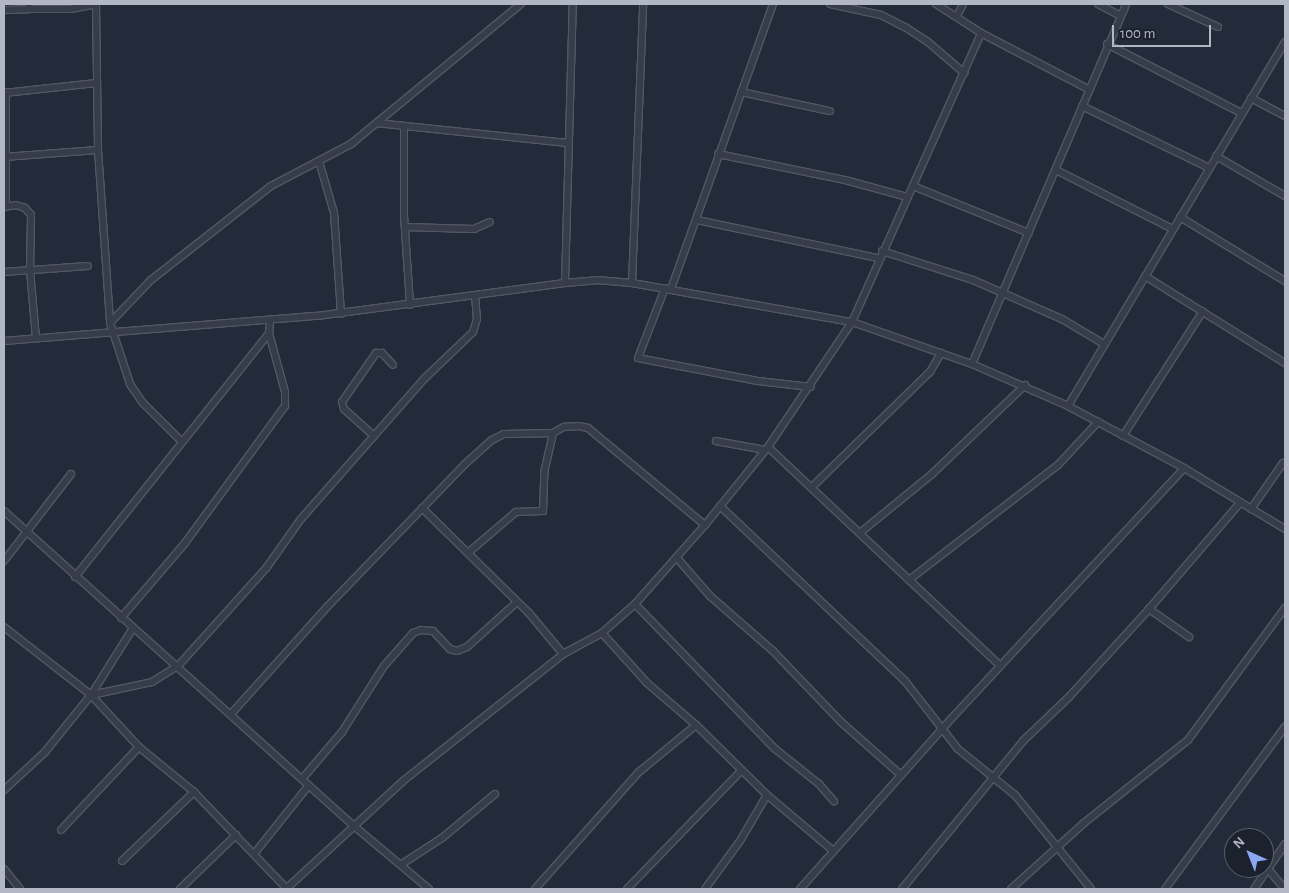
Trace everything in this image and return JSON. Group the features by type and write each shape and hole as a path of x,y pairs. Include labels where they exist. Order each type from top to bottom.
{"street":[{"path":"4,10 29,6 71,9 96,4 98,150 112,334 130,384 143,403 181,441"},
{"path":"110,323 151,280 271,186 351,144 521,4"},
{"path":"565,283 566,207 570,185 567,143 573,4"},
{"path":"632,283 643,4"},
{"path":"774,4 718,154 697,220 668,289 636,356 640,359 758,381 811,387"},
{"path":"830,4 881,16 905,28 928,42 964,73"},
{"path":"936,4 982,34 1088,89"},
{"path":"957,16 963,4"},
{"path":"1098,4 1120,16"},
{"path":"972,364 1056,170 1107,44 1126,4"},
{"path":"1168,4 1218,27"},
{"path":"4,627 91,695 139,747 194,792 286,889 403,781 563,654 602,633 635,604 706,525 767,448 811,387 852,322 880,255 982,34"},
{"path":"1068,406 1241,112 1285,42"},
{"path":"1107,44 1241,112"},
{"path":"36,338 30,270 31,215 25,208 5,206 5,92 96,84"},
{"path":"741,92 830,111"},
{"path":"1251,98 1285,116"},
{"path":"1082,106 1209,168"},
{"path":"377,123 404,129 567,143"},
{"path":"404,129 405,227 410,306"},
{"path":"4,157 98,150"},
{"path":"718,154 845,180 907,197"},
{"path":"1216,156 1285,196"},
{"path":"319,161 334,213 341,314"},
{"path":"1056,170 1172,229"},
{"path":"913,186 1029,233"},
{"path":"1180,217 1285,281"},
{"path":"697,220 880,255 973,280 1062,319 1104,344"},
{"path":"405,227 474,229 490,222"},
{"path":"4,272 88,266"},
{"path":"1145,276 1285,363"},
{"path":"4,341 112,334 204,324 270,321 341,314 597,280 632,283 852,322 972,364 1025,385 1068,406 1184,468 1285,529"},
{"path":"91,695 152,682 178,666 267,567 301,519 424,378 473,332 477,319 475,296"},
{"path":"1124,436 1203,311"},
{"path":"121,618 185,544 285,406 284,392 269,333 270,321"},
{"path":"75,577 181,441 221,396 269,333"},
{"path":"374,436 344,410 342,402 376,353 382,353 393,365"},
{"path":"814,486 930,372 941,353"},
{"path":"861,532 932,474 1025,385"},
{"path":"909,580 1058,465 1098,422"},
{"path":"231,714 327,607 422,508 492,440 504,434 553,433 564,427 588,428 706,525"},
{"path":"469,552 516,512 543,511 544,473 553,433"},
{"path":"716,440 767,448 814,486 1000,666"},
{"path":"1251,509 1283,464"},
{"path":"800,889 832,850 941,730 1184,468"},
{"path":"4,561 71,474"},
{"path":"902,889 1024,741 1069,697 1149,609 1240,503"},
{"path":"720,506 905,681 941,730 994,779 1015,795 1091,889"},
{"path":"422,508 469,552 563,654"},
{"path":"4,511 75,577 178,666 354,826 402,864 429,889"},
{"path":"677,558 710,596 773,651 841,722 900,775"},
{"path":"302,778 342,732 384,666 413,633 421,630 433,631 450,649 457,651 467,647 517,602"},
{"path":"635,604 774,748 819,784 834,801"},
{"path":"1011,889 1058,847 1188,740 1285,608"},
{"path":"1149,609 1189,637"},
{"path":"4,790 45,752 91,695 133,628"},
{"path":"602,633 647,683 696,725 767,795 832,850"},
{"path":"535,889 639,772 696,725"},
{"path":"1165,889 1285,727"},
{"path":"61,830 139,747"},
{"path":"627,889 742,771"},
{"path":"254,854 309,785"},
{"path":"122,861 194,792"},
{"path":"402,864 442,838 495,794"},
{"path":"705,889 740,841 767,795"},
{"path":"180,889 236,835"},
{"path":"1274,860 1285,844"},
{"path":"4,869 20,889"},
{"path":"1274,876 1285,889"},
{"path":"1254,889 1262,878"}]}
